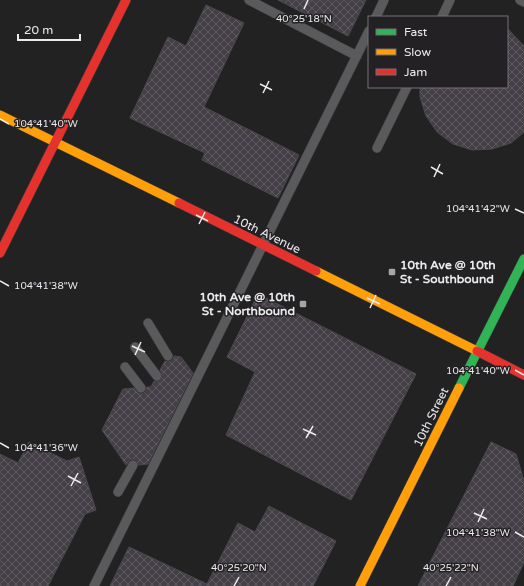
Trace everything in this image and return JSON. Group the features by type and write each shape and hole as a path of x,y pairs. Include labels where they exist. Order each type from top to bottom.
{"street":[{"path":"0,253 126,0"},
{"name":"10th Avenue","path":"0,115 524,375"},
{"name":"10th Street","path":"360,586 524,259"}],"lane":[{"path":"249,0 357,56"},
{"path":"376,16 384,0"},
{"path":"442,16 450,0"},
{"path":"520,0 524,2"},
{"path":"94,586 368,33"},
{"path":"377,148 407,88"},
{"path":"148,324 168,356"},
{"path":"135,348 157,376"},
{"path":"125,367 141,388"},
{"path":"118,492 133,465"}],"building":[{"path":"278,0 366,0 348,36"},
{"path":"206,5 244,23 204,107 299,155 278,198 202,160 205,153 130,118 168,37 186,46"},
{"path":"508,29 524,46 524,132 511,143 492,149 472,150 453,144 437,132 426,116 420,97 420,88 508,88"},
{"path":"258,294 416,374 351,500 226,435 255,372 227,357"},
{"path":"174,356 181,357 193,373 148,464 139,465 136,460 133,459 126,465 102,430 123,389 134,388 138,393 144,393 147,387 151,387 154,381 157,382 161,380 163,376 160,370 165,361 171,361"},
{"path":"29,442 67,461 79,457 96,510 85,514 48,586 0,586 0,454 18,463"},
{"path":"491,442 516,454 524,481 524,562 513,586 418,586"},
{"path":"269,506 336,541 313,586 110,586 129,547 207,584 238,523 255,532"}],"traffic: fast":[{"path":"459,388 524,259"}],"traffic: slow":[{"path":"0,115 179,203"},
{"path":"316,271 477,351"},
{"path":"360,586 459,388"}],"traffic: jam":[{"path":"0,253 126,0"},
{"path":"179,203 316,271"},
{"path":"477,351 524,375"}],"place":[{"name":"10th Ave @ 10th St - Southbound","path":"392,272"},
{"name":"10th Ave @ 10th St - Northbound","path":"303,304"}]}
